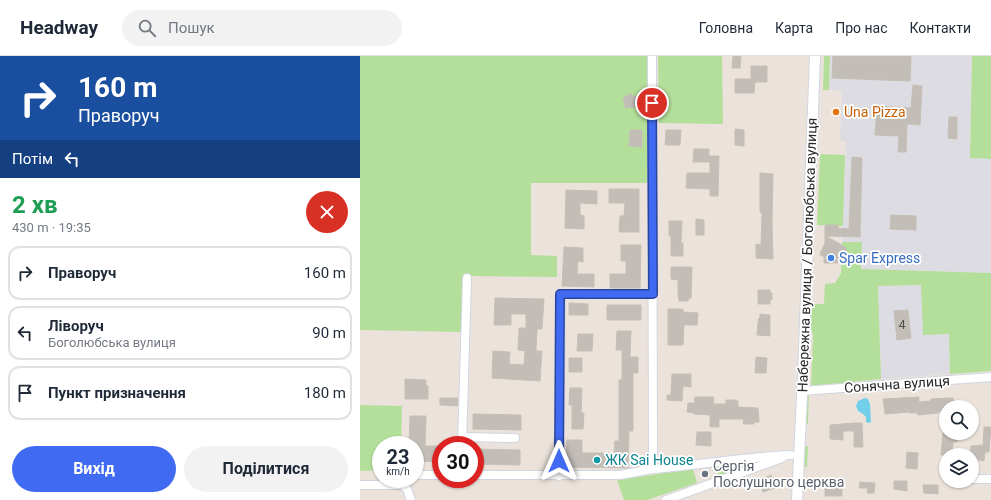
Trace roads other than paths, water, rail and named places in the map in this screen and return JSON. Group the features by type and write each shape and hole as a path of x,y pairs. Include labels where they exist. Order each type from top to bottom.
{"street":[{"path":"652,56 653,469"},
{"name":"Набережна вулиця / Боголюбська вулиця","path":"796,500 795,455 802,391 815,56"},
{"path":"462,436 467,278"},
{"path":"559,476 560,294 653,294"},
{"name":"Сонячна вулиця","path":"802,391 991,378"},
{"path":"484,440 515,438"},
{"path":"484,475 620,475 653,469 758,457 795,455"},
{"path":"666,500 795,455"},
{"path":"979,479 991,480"},
{"path":"360,485 402,485 407,489 411,500"}],"water":[{"path":"865,398 868,399 870,404 871,422 869,423 866,422 866,417 858,411 856,406 858,401"}],"place":[{"name":"Una Pizza","path":"836,112"},
{"name":"Spar Express","path":"831,258"},
{"name":"ЖК Sai House","path":"597,460"},
{"name":"Сергія Послушного церква","path":"705,474"}]}
